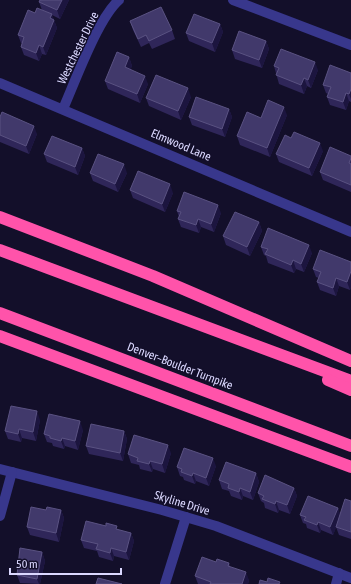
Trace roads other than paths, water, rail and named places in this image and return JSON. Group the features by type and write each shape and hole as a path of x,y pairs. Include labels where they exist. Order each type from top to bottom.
{"highway":[{"path":"0,217 153,276 351,361"},
{"path":"0,250 351,381"},
{"path":"0,304 172,378"},
{"name":"Denver–Boulder Turnpike","path":"0,313 351,446"},
{"path":"223,333 351,390"},
{"path":"0,336 351,468"}],"street":[{"name":"Westchester Drive","path":"63,109 99,29 114,4 119,0"},
{"path":"232,0 351,45"},
{"name":"Elmwood Lane","path":"0,83 351,232"},
{"name":"Skyline Drive","path":"0,469 186,517 351,578"},
{"path":"0,516 12,472"},
{"path":"165,584 186,517"},
{"path":"336,584 339,573"}]}
